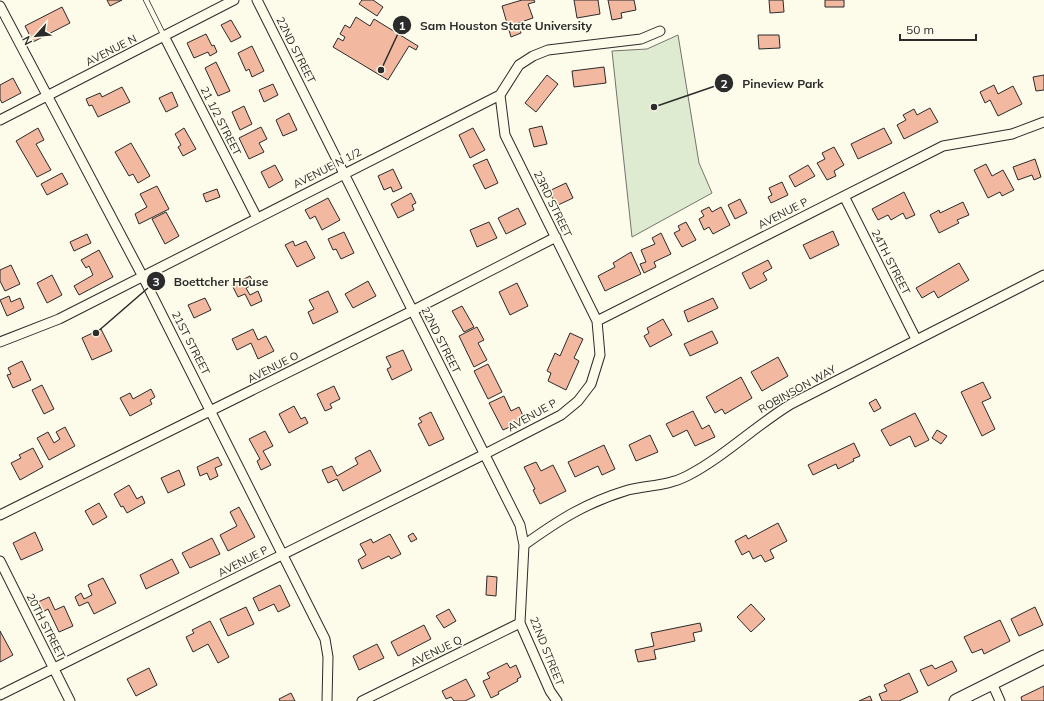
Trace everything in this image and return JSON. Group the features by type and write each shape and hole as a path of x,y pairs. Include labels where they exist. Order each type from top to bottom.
{"street":[{"name":"AVENUE N","path":"0,120 234,0"},
{"name":"22ND STREET","path":"257,0 520,525 524,545 520,623 550,691 557,701"},
{"name":"21ST STREET","path":"0,6 212,411 325,639 328,657 327,701"},
{"path":"500,94 519,65 533,56 548,50 641,38 660,31"},
{"name":"21 1/2 STREET","path":"164,36 257,218"},
{"name":"AVENUE N 1/2","path":"0,342 58,319 143,277 344,172 500,94"},
{"name":"23RD STREET","path":"500,94 505,135 597,320"},
{"name":"AVENUE P","path":"0,695 561,415 578,401 591,384 600,355 597,320 943,146 960,141 992,138 1012,134 1044,122"},
{"name":"24TH STREET","path":"844,196 916,339"},
{"name":"AVENUE O","path":"0,515 412,311 556,237"},
{"name":"ROBINSON WAY","path":"524,545 565,516 599,500 630,490 666,484 685,477 705,466 767,419 791,404 1044,275"},
{"name":"20TH STREET","path":"0,561 70,701"},
{"name":"AVENUE Q","path":"362,701 520,623"},
{"path":"956,701 1044,657"},
{"path":"992,683 1000,701"}],"lane":[{"path":"146,0 164,36"}],"green space":[{"path":"678,35 699,163 712,193 632,237 612,51 647,49"}],"building":[{"path":"107,0 122,0 110,6"},
{"path":"362,0 373,0 383,7 377,16 359,4"},
{"path":"522,0 534,0 535,2 528,4 533,18 518,23 521,33 511,37 502,6"},
{"path":"574,0 598,0 600,14 577,18"},
{"path":"608,0 634,0 636,10 621,13 622,18 612,20"},
{"path":"769,0 783,0 784,12 770,13"},
{"path":"825,0 844,0 844,7 825,7"},
{"path":"62,7 70,23 33,42 25,26"},
{"path":"356,17 370,26 374,19 418,46 416,50 409,46 388,80 333,47 338,38 343,41 345,37 340,34 345,25 350,28"},
{"path":"231,20 241,37 231,42 221,25"},
{"path":"206,34 217,52 210,56 208,52 194,58 187,43"},
{"path":"758,35 779,35 780,48 759,49"},
{"path":"252,46 264,71 252,77 249,69 246,71 238,53"},
{"path":"216,62 230,91 218,96 205,68"},
{"path":"604,67 606,83 574,87 572,71"},
{"path":"547,75 558,84 536,112 525,103"},
{"path":"1044,75 1044,90 1036,91 1033,77"},
{"path":"13,78 21,93 2,103 0,99 0,85"},
{"path":"273,84 278,95 264,102 259,90"},
{"path":"994,85 998,94 1013,86 1022,104 998,116 990,100 985,103 980,92"},
{"path":"122,87 130,102 98,117 92,105 89,106 86,99 100,93 102,97"},
{"path":"172,92 178,106 166,112 159,98"},
{"path":"244,106 252,124 240,130 232,112"},
{"path":"930,108 938,122 904,139 897,125 906,120 903,115 914,109 917,115"},
{"path":"289,113 297,130 283,136 276,120"},
{"path":"542,126 547,144 534,147 529,129"},
{"path":"261,127 267,139 259,143 264,152 249,159 239,138"},
{"path":"38,128 44,140 36,144 51,170 37,177 16,141"},
{"path":"184,128 196,149 183,156 178,147 181,145 175,134"},
{"path":"473,128 485,150 470,158 459,135"},
{"path":"884,128 892,143 858,159 851,144"},
{"path":"131,143 150,176 138,183 133,174 129,176 115,152"},
{"path":"834,147 844,165 834,171 836,176 827,180 817,163 825,159 822,153"},
{"path":"487,159 498,183 485,189 473,165"},
{"path":"1035,159 1041,177 1034,180 1032,175 1018,180 1013,167"},
{"path":"986,164 992,176 1003,170 1014,190 1002,196 1000,192 988,198 974,170"},
{"path":"275,165 283,180 269,188 261,172"},
{"path":"808,165 815,176 795,187 789,176"},
{"path":"393,169 402,188 393,192 391,187 384,190 378,176"},
{"path":"62,173 68,184 47,195 41,184"},
{"path":"782,182 788,195 771,203 768,197 772,195 769,188"},
{"path":"566,183 573,198 556,206 549,191"},
{"path":"157,186 169,209 139,224 135,214 147,207 140,194"},
{"path":"217,189 220,197 206,202 203,194"},
{"path":"904,192 915,215 906,219 903,213 891,220 888,215 878,220 872,209"},
{"path":"411,193 416,203 412,205 414,210 398,218 391,204"},
{"path":"328,198 340,220 322,230 315,216 310,219 305,210"},
{"path":"740,199 747,213 735,219 728,205"},
{"path":"963,202 969,215 957,220 959,223 939,233 930,215 939,210 940,213"},
{"path":"709,207 712,212 721,207 730,225 713,234 709,227 704,230 699,219 704,216 701,211"},
{"path":"518,208 526,224 506,234 498,218"},
{"path":"166,212 179,236 165,244 152,219"},
{"path":"489,222 497,238 477,247 470,230"},
{"path":"686,222 696,240 682,247 674,233 680,230 678,226"},
{"path":"833,231 839,245 810,259 803,245"},
{"path":"344,232 354,253 341,259 336,249 333,250 328,239"},
{"path":"661,233 671,254 654,262 656,267 644,273 640,264 646,262 641,250 655,244 652,238"},
{"path":"87,234 91,243 74,251 70,242"},
{"path":"293,241 295,246 306,241 315,258 297,267 285,245"},
{"path":"99,250 113,277 79,295 74,286 93,275 89,266 86,268 81,260"},
{"path":"631,252 641,274 605,291 598,276 615,267 613,263"},
{"path":"768,260 772,268 763,273 767,280 750,289 742,273"},
{"path":"959,263 969,280 938,298 934,291 922,298 916,288"},
{"path":"11,265 20,284 5,291 0,281 0,270"},
{"path":"52,275 62,295 47,303 37,283"},
{"path":"250,276 254,284 246,288 250,295 258,291 262,301 251,306 245,294 238,297 232,285"},
{"path":"368,281 376,296 353,308 345,294"},
{"path":"517,283 528,306 510,315 499,292"},
{"path":"328,291 338,312 313,324 308,312 314,309 309,300"},
{"path":"9,296 11,302 20,298 24,308 7,316 0,300"},
{"path":"205,298 211,310 194,318 188,305"},
{"path":"713,298 718,308 688,322 684,311"},
{"path":"462,306 474,327 464,332 452,311"},
{"path":"663,319 672,335 650,347 644,336 649,333 647,328"},
{"path":"477,327 484,340 478,343 487,360 474,367 459,336"},
{"path":"101,329 112,351 92,360 82,338"},
{"path":"253,329 258,340 266,336 274,351 258,359 251,343 237,350 232,339"},
{"path":"712,331 718,343 690,356 684,344"},
{"path":"570,333 583,339 574,358 579,361 566,390 548,381 551,373 547,371 555,353 560,356"},
{"path":"403,350 412,370 392,380 387,369 391,367 386,357"},
{"path":"778,357 788,376 762,391 751,372"},
{"path":"22,361 31,380 13,388 7,375 11,374 8,368"},
{"path":"488,364 502,392 488,399 474,371"},
{"path":"741,377 752,398 725,414 722,409 715,413 706,397"},
{"path":"983,382 991,398 982,402 995,429 982,436 961,392"},
{"path":"42,385 54,409 44,414 32,390"},
{"path":"334,386 340,399 330,404 332,408 325,411 317,394"},
{"path":"151,389 155,397 150,400 152,404 130,416 120,398 130,393 133,399"},
{"path":"504,396 511,411 519,407 525,420 503,430 489,403"},
{"path":"876,399 881,408 874,412 869,403"},
{"path":"294,406 301,419 305,417 308,423 289,433 279,414"},
{"path":"693,411 702,429 709,425 715,437 695,446 687,430 673,437 666,424"},
{"path":"431,412 444,439 429,446 418,424 422,422 419,418"},
{"path":"915,413 929,440 915,447 910,436 890,446 881,430"},
{"path":"65,427 75,446 49,460 37,438 48,432 54,443 60,439 56,432"},
{"path":"937,430 947,436 941,444 932,438"},
{"path":"265,431 273,446 263,451 271,465 261,470 257,461 260,459 249,439"},
{"path":"650,435 658,452 636,461 629,445"},
{"path":"854,443 860,456 853,459 854,461 838,469 836,464 813,475 808,465"},
{"path":"604,445 615,469 602,475 598,466 575,477 568,462"},
{"path":"33,448 43,467 20,480 11,463 21,458 19,455"},
{"path":"370,450 381,471 343,491 337,479 328,483 322,470 332,466 337,476 358,464 355,458"},
{"path":"218,457 222,465 215,468 218,476 210,480 207,473 200,476 197,467"},
{"path":"536,462 541,471 553,465 566,491 540,504 533,490 535,489 524,467"},
{"path":"179,470 185,485 168,493 161,478"},
{"path":"129,485 137,499 142,496 145,503 127,513 123,506 121,507 114,494"},
{"path":"99,503 107,517 93,525 85,511"},
{"path":"239,507 255,537 228,551 220,535 237,526 230,512"},
{"path":"778,523 787,541 770,550 774,558 765,562 761,555 753,559 749,551 742,555 735,541 746,535 748,539"},
{"path":"35,532 43,550 21,560 13,543"},
{"path":"413,533 417,539 411,542 408,536"},
{"path":"390,534 401,554 391,559 389,556 362,569 358,560 366,555 360,544 371,539 373,543"},
{"path":"212,538 220,554 190,568 182,553"},
{"path":"172,559 179,573 146,589 140,575"},
{"path":"487,576 497,577 496,596 486,595"},
{"path":"103,578 116,603 94,614 88,602 79,606 75,597 81,593 84,599 92,595 88,585"},
{"path":"280,585 290,606 278,612 274,604 259,611 253,598"},
{"path":"49,597 55,610 64,606 73,626 59,632 48,609 43,612 38,602"},
{"path":"751,604 765,619 751,632 737,617"},
{"path":"246,607 254,624 228,636 220,619"},
{"path":"1035,607 1043,625 1019,636 1011,619"},
{"path":"449,609 456,621 444,628 436,616"},
{"path":"1000,620 1010,641 984,654 982,649 972,653 964,637"},
{"path":"210,621 229,657 218,663 208,644 193,652 186,637 194,633 192,630"},
{"path":"700,623 702,631 693,633 695,641 654,650 656,659 638,662 635,650 654,646 651,633"},
{"path":"424,625 431,639 398,656 391,642"},
{"path":"0,631 13,655 0,662"},
{"path":"377,644 384,658 359,670 353,656"},
{"path":"952,661 957,671 928,686 920,670 932,665 935,669"},
{"path":"507,663 510,668 516,665 521,677 517,679 518,681 498,692 499,694 491,698 483,681 490,678 487,673"},
{"path":"149,668 157,685 136,696 127,679"},
{"path":"909,673 918,692 899,701 882,701 879,694 887,691 884,685"},
{"path":"466,679 475,696 465,701 454,701 451,697 446,699 442,691"},
{"path":"1044,686 1044,701 1022,701 1021,697"},
{"path":"291,693 295,701 280,701 279,699"},
{"path":"870,696 872,701 859,701"}],"place":[{"name":"Sam Houston State University","path":"381,70"},
{"name":"Pineview Park","path":"654,107"},
{"name":"Boettcher House","path":"96,333"}]}
